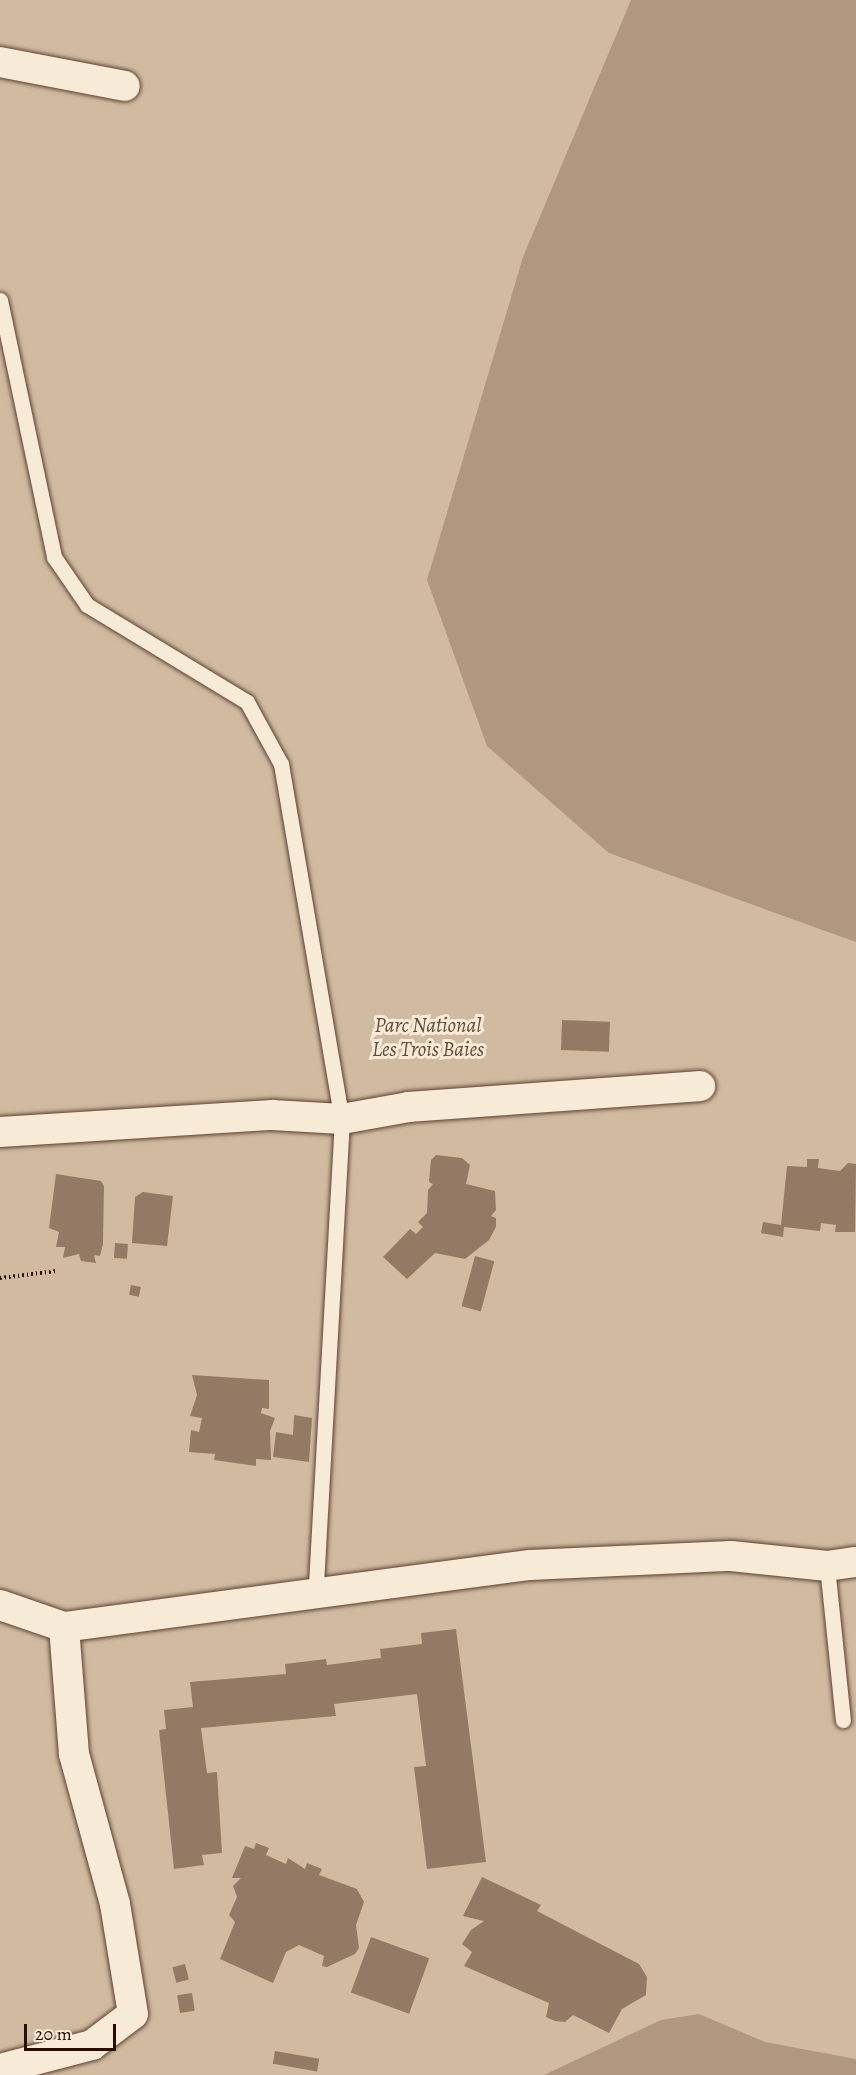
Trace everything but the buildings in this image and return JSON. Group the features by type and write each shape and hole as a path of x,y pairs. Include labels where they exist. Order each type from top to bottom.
{"street":[{"path":"0,62 125,86"},
{"path":"0,1132 272,1115 342,1119 409,1107 700,1086"},
{"path":"0,1605 64,1627 316,1591 542,1564 731,1556 827,1566 856,1562"},
{"path":"0,2069 92,2045 133,2014 116,1904 74,1754 64,1627"}],"lane":[{"path":"0,300 54,556 87,605 247,702 281,764 342,1119 316,1591"},
{"path":"827,1566 843,1720"}],"path":[{"path":"0,1278 57,1271"}],"green space":[{"name":"Parc National Les Trois Baies","path":"0,0 856,0 856,2075 0,2075"}],"shaded area":[{"path":"631,0 856,0 856,942 609,853 487,746 427,580 523,257"},
{"path":"699,2014 765,2042 856,2059 856,2075 544,2075 661,2020"}]}
